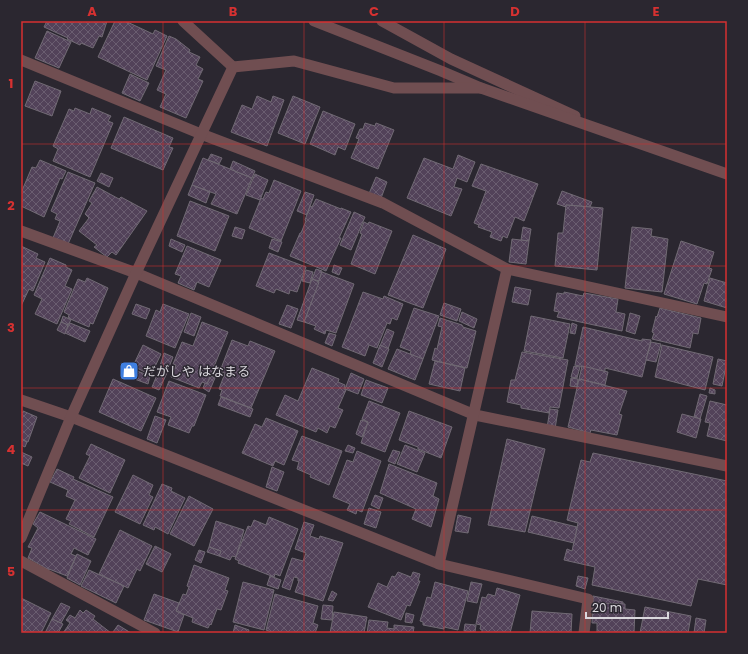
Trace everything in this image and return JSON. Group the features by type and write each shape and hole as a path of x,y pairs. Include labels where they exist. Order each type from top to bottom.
{"street":[{"path":"184,21 233,67 294,61 394,88 481,88"},
{"path":"314,21 481,88 727,174"},
{"path":"382,21 450,59 610,133"},
{"path":"21,60 201,134 383,204 507,269 727,317"},
{"path":"21,538 71,417 136,273 233,67"},
{"path":"21,231 136,273 474,414 727,466"},
{"path":"439,564 507,269"},
{"path":"21,400 71,417 439,564 588,599 584,633"},
{"path":"21,561 155,633"}],"building":[{"path":"47,21 107,21 102,37 99,36 93,48 81,43 80,45 44,27"},
{"path":"115,21 125,21 153,34 155,30 167,36 147,80 98,57"},
{"path":"47,31 71,42 59,68 35,58"},
{"path":"169,36 176,39 190,50 189,52 200,57 196,65 203,69 198,79 203,81 186,118 160,107 166,94 157,90 166,70 156,66"},
{"path":"130,74 149,83 140,101 122,93"},
{"path":"35,81 61,91 52,116 25,106"},
{"path":"257,96 271,102 273,96 284,100 267,146 231,132 242,105 252,109"},
{"path":"293,96 320,107 305,144 278,133"},
{"path":"75,108 90,114 92,108 111,116 108,121 113,123 90,177 53,161 58,149 53,146 69,109 74,111"},
{"path":"323,111 355,124 345,150 338,147 335,155 310,144"},
{"path":"124,117 173,138 169,147 173,148 163,170 111,148"},
{"path":"365,123 375,126 376,123 394,130 378,169 351,158 359,139 356,138 360,129 363,129"},
{"path":"211,154 222,158 219,164 208,160"},
{"path":"458,155 475,162 467,182 457,178 454,187 462,189 451,216 407,198 424,158 453,169"},
{"path":"203,158 252,178 237,214 211,204 216,194 192,185"},
{"path":"40,160 66,171 62,179 60,178 44,217 21,206 21,193 32,167 36,168"},
{"path":"233,161 255,171 252,178 230,169"},
{"path":"481,164 538,184 524,221 515,217 507,238 503,236 501,241 490,237 492,232 478,227 479,225 474,223 486,191 472,186"},
{"path":"68,172 95,183 68,244 53,238 60,221 55,219 57,214 51,211"},
{"path":"101,173 113,178 109,187 97,181"},
{"path":"255,174 268,180 260,200 246,195"},
{"path":"376,177 387,182 380,201 368,196"},
{"path":"274,180 301,191 281,241 249,228 261,198 263,199 266,192 269,193"},
{"path":"192,185 210,192 206,203 188,195"},
{"path":"97,187 119,199 121,197 147,211 116,255 112,252 107,257 94,247 97,245 79,231 89,218 85,214 92,203 89,201"},
{"path":"562,191 592,202 590,207 566,205 566,207 557,204"},
{"path":"305,192 314,195 307,215 297,211"},
{"path":"316,199 351,212 326,271 290,256 306,221 305,220 310,206 312,207"},
{"path":"190,201 229,216 215,251 177,236"},
{"path":"566,205 603,208 597,270 555,266 558,233 563,233"},
{"path":"354,212 365,217 351,250 340,245"},
{"path":"364,222 368,224 369,222 392,231 375,274 351,264 362,234 360,233"},
{"path":"235,227 245,230 242,239 232,236"},
{"path":"523,227 531,229 529,241 521,240"},
{"path":"632,227 652,229 651,236 668,239 662,292 625,288"},
{"path":"413,235 446,249 423,308 388,295"},
{"path":"171,239 185,245 182,252 169,246"},
{"path":"272,239 282,242 278,252 269,248"},
{"path":"512,239 529,241 526,264 509,262"},
{"path":"681,241 714,252 709,268 712,269 707,284 704,283 697,304 664,294"},
{"path":"21,246 38,254 36,258 45,262 33,291 29,289 21,306"},
{"path":"187,246 221,260 209,287 197,282 194,290 178,283 181,276 175,274"},
{"path":"269,253 306,267 297,292 290,290 289,294 276,289 274,293 256,286"},
{"path":"50,258 66,265 66,267 72,270 65,286 72,289 57,324 35,314 42,299 34,295"},
{"path":"334,265 342,268 339,275 332,272"},
{"path":"316,269 322,271 319,281 312,279"},
{"path":"306,270 313,272 310,283 302,281"},
{"path":"322,272 354,284 336,333 326,330 325,334 314,329 316,326 304,322"},
{"path":"87,278 108,288 93,324 90,323 89,327 68,318 69,315 64,312 78,279 85,282"},
{"path":"710,278 727,283 727,308 704,301"},
{"path":"312,279 319,282 304,322 297,320"},
{"path":"515,287 531,290 528,305 512,302"},
{"path":"363,292 383,299 384,296 403,304 397,320 392,318 390,324 387,323 377,348 369,345 365,356 342,347"},
{"path":"564,292 583,296 584,293 618,299 616,312 625,314 622,331 557,317 559,312 554,311 557,293 564,294"},
{"path":"444,303 461,309 457,321 440,315"},
{"path":"136,304 150,309 146,319 132,314"},
{"path":"163,304 189,314 175,348 146,336 156,310 160,312"},
{"path":"287,305 298,309 291,328 279,324"},
{"path":"414,308 439,316 423,359 410,355 411,351 400,347"},
{"path":"660,308 701,318 698,334 693,333 690,348 652,339 656,316 657,317"},
{"path":"462,312 477,319 474,328 459,321"},
{"path":"191,313 201,317 194,336 184,332"},
{"path":"630,313 640,316 635,334 626,331"},
{"path":"63,316 71,320 68,325 61,322"},
{"path":"531,316 570,324 563,358 524,351"},
{"path":"440,318 476,331 467,368 432,360 435,348 437,349 442,327 438,326"},
{"path":"61,322 68,325 65,334 57,330"},
{"path":"202,322 228,332 207,384 202,382 199,388 171,377 176,365 173,364 182,342 193,346"},
{"path":"70,323 90,331 85,342 65,333"},
{"path":"572,323 577,325 575,334 570,333"},
{"path":"583,327 642,341 642,339 651,340 642,377 605,368 605,372 575,365"},
{"path":"387,329 394,332 388,349 380,346"},
{"path":"329,333 336,335 332,346 325,343"},
{"path":"232,340 248,346 250,341 275,351 251,408 220,396 222,390 219,389 225,373 220,371"},
{"path":"651,342 661,344 656,362 646,360"},
{"path":"143,345 161,354 151,375 133,366"},
{"path":"380,345 389,349 382,367 373,363"},
{"path":"662,345 713,357 705,390 655,377"},
{"path":"397,349 423,359 415,380 388,369"},
{"path":"522,352 568,360 559,408 550,407 549,413 521,408 521,405 507,402 511,380 515,380"},
{"path":"164,353 173,357 167,372 159,369"},
{"path":"718,359 727,361 722,386 713,384"},
{"path":"435,361 465,368 460,391 429,384"},
{"path":"574,366 580,367 577,378 571,377"},
{"path":"582,366 608,372 605,385 579,379"},
{"path":"312,368 339,379 338,382 345,385 344,389 346,390 338,408 343,410 335,428 330,426 327,433 318,428 316,432 276,415 285,395 298,401"},
{"path":"132,369 150,376 148,384 129,377"},
{"path":"159,370 167,373 159,390 152,387"},
{"path":"351,373 364,379 358,394 345,389"},
{"path":"211,376 215,378 209,392 203,388"},
{"path":"571,378 578,379 577,387 570,386"},
{"path":"113,379 156,398 141,431 99,412"},
{"path":"579,379 627,391 619,414 622,415 617,435 591,430 590,433 568,427"},
{"path":"366,380 388,388 382,403 361,395"},
{"path":"169,381 206,395 194,426 192,426 189,433 168,425 171,417 157,412"},
{"path":"710,388 715,390 715,394 709,393"},
{"path":"700,394 707,396 700,419 694,417"},
{"path":"221,397 253,409 250,417 218,405"},
{"path":"369,401 400,413 385,452 361,443 368,422 362,419"},
{"path":"710,401 727,405 727,441 707,436 710,423 705,422"},
{"path":"550,409 558,410 555,429 547,428"},
{"path":"23,411 37,417 28,442 21,439 21,412 23,413"},
{"path":"409,411 452,427 441,458 399,440"},
{"path":"682,414 701,419 696,438 677,432"},
{"path":"155,416 166,420 157,443 147,439"},
{"path":"266,418 298,431 284,465 275,461 273,466 242,453 255,424 262,427"},
{"path":"361,420 368,422 362,437 356,434"},
{"path":"302,436 342,451 329,485 310,477 311,475 297,469 299,462 292,460"},
{"path":"21,439 27,442 25,447 21,445"},
{"path":"507,439 545,449 525,532 488,525"},
{"path":"91,444 125,460 110,493 79,478 90,456 86,454"},
{"path":"348,445 355,448 353,453 345,451"},
{"path":"405,445 425,453 417,472 397,464"},
{"path":"393,450 400,452 395,464 388,461"},
{"path":"357,451 381,461 362,512 357,510 356,514 347,510 350,504 333,497 347,460 353,462"},
{"path":"21,452 32,457 28,466 21,463"},
{"path":"593,453 727,481 727,585 698,579 691,606 592,585 595,567 564,560 567,549 572,551 578,523 567,520 581,460 590,462"},
{"path":"389,464 437,483 433,496 439,499 431,527 412,519 416,509 380,493"},
{"path":"272,467 284,472 277,491 266,487"},
{"path":"57,469 74,477 73,479 113,497 94,537 69,524 71,521 66,519 75,500 66,496 68,490 50,482"},
{"path":"133,475 153,485 149,495 153,497 140,524 115,512"},
{"path":"162,484 172,488 171,491 185,498 168,534 155,527 154,530 143,525"},
{"path":"375,495 383,498 379,509 371,505"},
{"path":"189,496 213,509 194,546 170,534"},
{"path":"369,508 381,512 376,528 364,524"},
{"path":"40,512 96,539 88,555 74,548 71,554 76,556 67,576 49,570 28,558 32,548 28,547 38,528 33,524"},
{"path":"458,515 471,518 468,533 455,531"},
{"path":"532,516 577,527 574,543 528,532"},
{"path":"269,517 298,529 280,576 275,574 274,577 238,563 239,561 235,559 248,526 251,527 254,520 266,525"},
{"path":"216,521 244,530 236,557 232,556 230,560 219,556 221,551 209,547"},
{"path":"304,522 314,525 310,536 319,539 320,536 343,543 323,601 295,592 299,581 298,578 294,577 290,590 282,587 292,558 303,561 306,553 295,549"},
{"path":"120,530 152,546 140,571 137,569 128,588 99,574"},
{"path":"155,546 171,554 162,572 146,564"},
{"path":"209,547 221,551 219,556 207,552"},
{"path":"199,550 205,552 201,563 195,560"},
{"path":"77,554 91,561 80,585 67,578"},
{"path":"194,565 229,578 225,590 228,591 221,610 217,609 211,625 210,624 208,628 192,622 193,618 176,611 183,594 186,595 189,587 187,586"},
{"path":"89,570 124,586 116,603 81,586"},
{"path":"398,572 411,577 413,572 420,574 418,581 420,581 410,606 407,605 401,620 368,607 378,583 387,587 392,576 395,577"},
{"path":"270,576 281,580 278,589 267,585"},
{"path":"578,576 588,578 585,589 576,586"},
{"path":"243,582 274,590 264,630 233,622"},
{"path":"435,582 468,591 458,630 423,625 423,622 420,621 427,597 431,598"},
{"path":"471,582 482,584 477,603 467,601"},
{"path":"497,588 520,595 510,633 482,633 482,630 480,629 481,625 476,624 482,597 486,598 488,594 495,596"},
{"path":"332,591 337,594 333,601 328,600"},
{"path":"154,594 179,603 176,611 184,615 178,632 144,620"},
{"path":"275,594 318,606 313,623 318,625 315,633 271,633 266,630"},
{"path":"593,596 623,602 623,604 593,603"},
{"path":"21,598 51,613 41,633 21,633"},
{"path":"61,603 70,607 61,623 52,619"},
{"path":"593,603 625,604 625,609 635,610 634,633 597,633 597,623 592,623"},
{"path":"323,605 333,606 332,620 321,619"},
{"path":"645,607 691,616 688,633 640,633"},
{"path":"80,610 83,613 86,610 95,616 93,619 111,633 63,633 70,623 66,620 70,615 75,618"},
{"path":"532,611 572,614 571,633 530,633"},
{"path":"334,612 367,617 364,633 330,633"},
{"path":"406,613 414,615 412,623 405,622"},
{"path":"696,618 706,620 704,633 694,633"},
{"path":"52,619 63,624 58,633 45,633"},
{"path":"369,620 388,622 387,628 394,629 394,625 414,627 413,633 367,633"},
{"path":"465,624 476,625 475,632 464,631"},
{"path":"118,625 131,633 113,632"},
{"path":"235,625 249,630 248,633 233,633"}],"place":[{"name":"だがしや はなまる","path":"129,371"}]}
